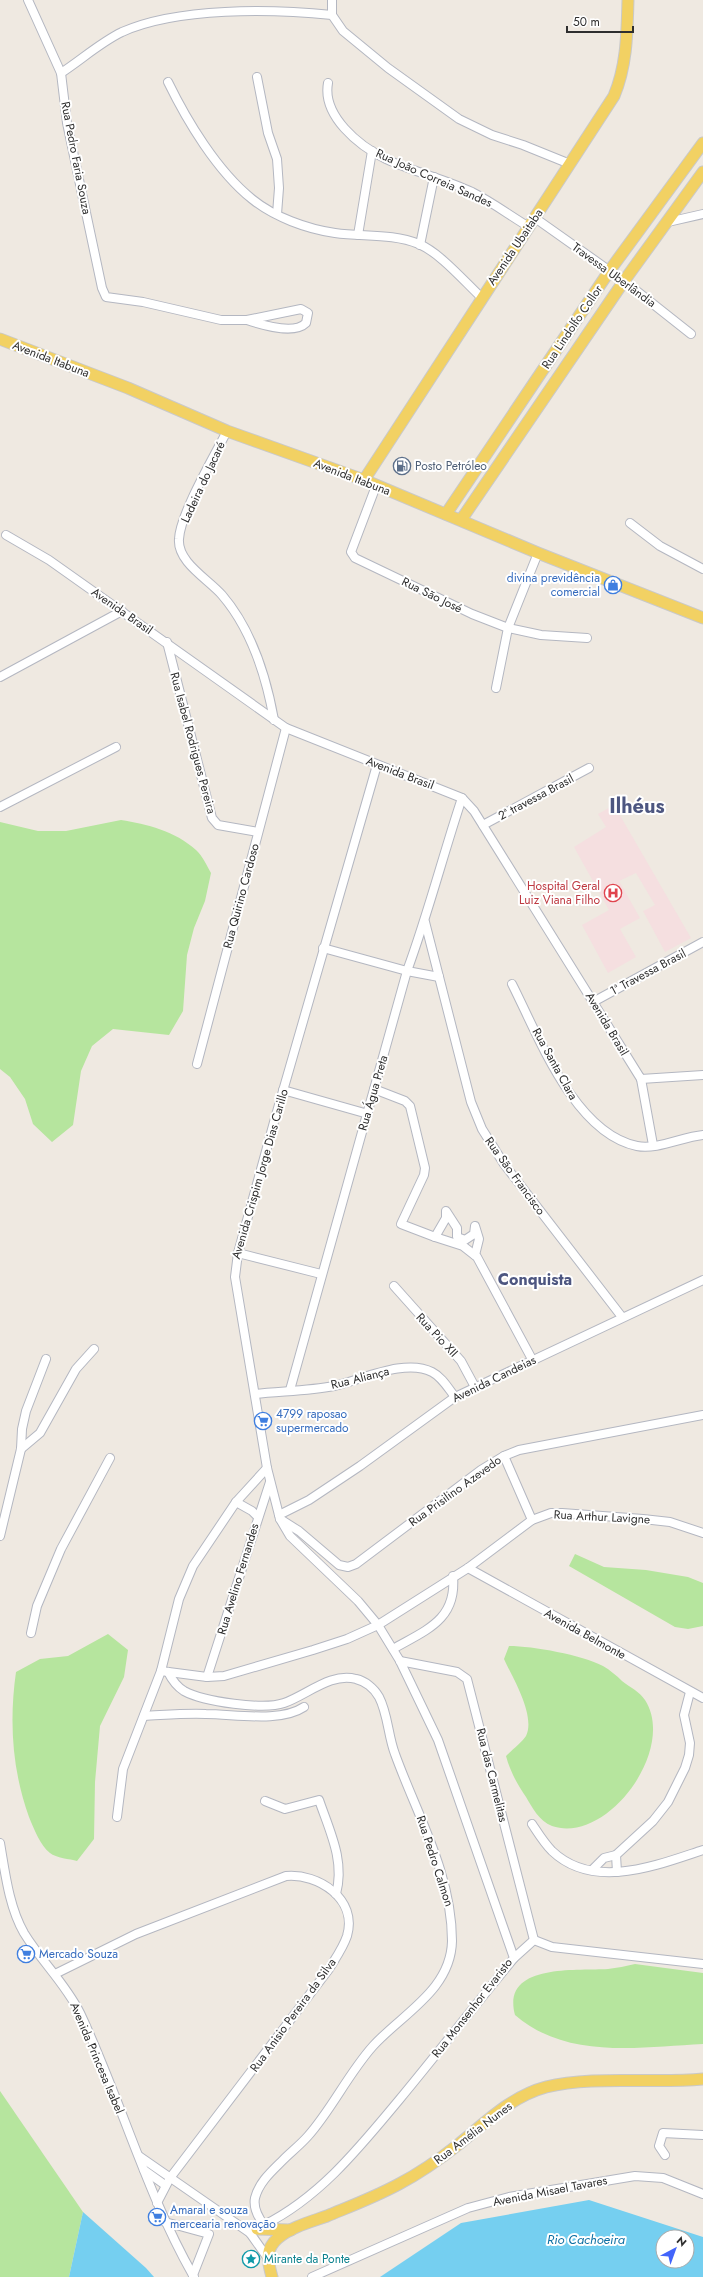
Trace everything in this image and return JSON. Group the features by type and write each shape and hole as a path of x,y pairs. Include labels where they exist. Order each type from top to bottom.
{"main road":[{"name":"Avenida Ubaitaba","path":"364,480 481,297 600,119 621,78 627,41 628,0"},
{"name":"Rua Lindolfo Collor","path":"446,514 610,270 703,143"},
{"name":"Rua Lindolfo Collor","path":"461,520 624,281 703,172"},
{"name":"Avenida Itabuna","path":"0,339 128,388 227,431 364,480 538,553 703,618"},
{"name":"Rua Amélia Nunes","path":"270,2267 272,2245 291,2230 370,2199 399,2184 426,2168 505,2106 524,2095 547,2087 588,2082 676,2081 703,2079"},
{"path":"257,2229 291,2230"}],"street":[{"name":"Rua Pedro Faria Souza","path":"28,0 61,73 69,137 83,193 102,288 106,297 143,302 221,320 248,320"},
{"path":"332,0 332,15 343,31 388,68 459,119 492,135 523,144 570,164"},
{"path":"61,73 120,33 157,20 174,16 271,12 332,15"},
{"path":"257,77 268,133 277,159 279,188 277,214"},
{"path":"168,82 202,141 227,174 251,199 277,214 334,233 398,238 420,245 435,255 481,297"},
{"name":"Rua João Correia Sandes","path":"328,82 327,99 332,113 347,130 372,151 387,159 472,192 532,222"},
{"path":"358,235 372,151"},
{"path":"420,245 434,177"},
{"path":"668,222 703,214"},
{"name":"Travessa Uberlândia","path":"532,222 610,270 691,334"},
{"path":"301,309 308,313 306,323 297,328 268,327 248,320 301,309"},
{"name":"Ladeira do Jacaré","path":"227,431 186,514 180,532 179,546 188,562 221,594 238,616 267,680 274,720"},
{"name":"Rua São José","path":"376,486 354,539 351,552 353,556 472,614 508,628 541,635 587,638"},
{"path":"630,523 660,546 703,569"},
{"name":"Avenida Brasil","path":"6,535 49,560 167,642 286,728 462,798 474,811 483,825 641,1079"},
{"path":"496,688 508,628 538,553"},
{"path":"0,677 122,611"},
{"name":"Rua Isabel Rodrigues Pereira","path":"167,642 212,818 218,825 258,832"},
{"name":"Rua Quirino Cardoso","path":"197,1064 286,728"},
{"path":"0,807 116,747"},
{"name":"Avenida Crispim Jorge Dias Carillo","path":"377,765 283,1090 238,1253 235,1277 267,1468 280,1517 290,1536 358,1601 378,1625"},
{"name":"2ª travessa Brasil","path":"483,825 589,768"},
{"name":"Rua Água Preta","path":"290,1390 321,1274 368,1114 406,971 425,922 439,868 462,798"},
{"name":"Rua São Francisco","path":"425,922 471,1102 482,1129 504,1164 622,1317"},
{"name":"1ª Travessa Brasil","path":"593,1002 703,942"},
{"path":"323,948 406,971 439,977"},
{"name":"Rua Santa Clara","path":"512,984 567,1091 579,1108 594,1122 619,1139 637,1146 652,1145 703,1135"},
{"path":"652,1145 641,1079 703,1075"},
{"path":"374,1089 405,1101 410,1106 422,1154 424,1175 401,1224 463,1246 475,1255 533,1361"},
{"path":"283,1090 368,1114"},
{"path":"435,1236 446,1218 446,1211 457,1228 456,1237 465,1240 474,1234 475,1226 479,1238 475,1255"},
{"path":"238,1253 321,1274"},
{"name":"Avenida Candeias","path":"280,1517 309,1500 360,1466 455,1397 703,1280"},
{"name":"Rua Pio XII","path":"394,1286 462,1361 475,1387"},
{"path":"21,1449 40,1433 78,1365 94,1349"},
{"path":"0,1536 21,1449 22,1429 26,1411 46,1359"},
{"name":"Rua Aliança","path":"254,1394 335,1385 395,1369 415,1368 432,1372 439,1377 455,1397"},
{"name":"Rua Prisilino Azevedo","path":"280,1517 339,1565 344,1567 353,1566 481,1470 504,1456 519,1450 633,1427 689,1419 703,1415"},
{"path":"504,1456 532,1520"},
{"path":"31,1633 37,1606 61,1550 110,1458"},
{"path":"117,1817 123,1769 130,1745 164,1671 179,1599 193,1566 236,1502 267,1468"},
{"name":"Rua Avelino Fernandes","path":"207,1677 270,1482"},
{"path":"236,1502 252,1511 258,1517"},
{"name":"Rua Arthur Lavigne","path":"378,1625 453,1576 468,1568 532,1520 552,1513 670,1522 703,1533"},
{"name":"Avenida Belmonte","path":"468,1568 703,1698"},
{"path":"393,1650 436,1624 446,1612 454,1590 453,1576"},
{"path":"164,1671 207,1677 224,1676 347,1639 378,1625"},
{"name":"Rua Monsenhor Evaristo","path":"257,2229 290,2211 309,2197 356,2151 514,1958 438,1740 400,1661 378,1625"},
{"name":"Rua das Carmelitas","path":"400,1661 457,1672 468,1680 534,1940"},
{"name":"Rua Pedro Calmon","path":"164,1671 178,1686 196,1696 210,1700 263,1706 284,1703 334,1680 356,1679 368,1684 378,1695 394,1754 426,1829 451,1914 451,1955 442,1978 416,2007 369,2050 308,2136 269,2174 255,2198 257,2229"},
{"path":"592,1870 604,1858 616,1855 654,1821 675,1790 689,1755 690,1743 684,1715 690,1692"},
{"path":"144,1716 284,1714 293,1713 304,1707"},
{"path":"265,1801 285,1809 319,1800 340,1859 340,1875 336,1894"},
{"path":"532,1824 552,1851 566,1862 580,1868 592,1870 617,1872 645,1869 703,1850"},
{"name":"Avenida Princesa Isabel","path":"0,1843 7,1882 17,1917 24,1932 55,1974 79,2012 103,2066 164,2222 194,2276"},
{"path":"616,1855 617,1872"},
{"name":"Rua Anisio Pereira da Silva","path":"55,1974 136,1934 286,1876 299,1875 312,1878 325,1884 336,1894 344,1907 348,1928 347,1936 329,1969 170,2178 165,2185 157,2203"},
{"path":"514,1958 534,1940 552,1947 703,1964"},
{"path":"665,2155 660,2146 663,2133 703,2135"},
{"path":"139,2156 170,2178 257,2229 270,2267"},
{"path":"143,2170 165,2185"},
{"name":"Avenida Misael Tavares","path":"312,2277 468,2208 509,2197 635,2176 663,2178 703,2194"},
{"path":"164,2222 209,2234 194,2276"}],"shaded area":[{"name":"Hospital Geral Luiz Viana Filho","path":"614,805 691,938 665,952 643,911 655,905 636,873 619,881 640,918 620,929 636,957 608,973 582,925 609,910 574,847 606,827 598,814"}],"green space":[{"path":"121,820 160,829 188,843 198,852 211,873 205,901 194,928 187,955 183,1011 169,1035 113,1029 92,1046 81,1071 73,1125 52,1142 33,1124 25,1099 10,1077 0,1069 0,822 38,831 66,831"},
{"path":"575,1554 604,1567 646,1570 688,1577 703,1583 703,1626 688,1629 675,1627 569,1566"},
{"path":"108,1634 128,1650 124,1677 100,1726 95,1782 94,1839 77,1861 56,1856 46,1850 35,1832 23,1799 16,1763 13,1727 16,1672 40,1659 68,1656"},
{"path":"509,1646 519,1646 557,1652 594,1662 611,1671 645,1700 652,1720 652,1743 644,1766 631,1788 614,1807 594,1821 573,1828 552,1826 547,1824 536,1813 514,1777 506,1756 526,1736 528,1718 522,1696 504,1659"},
{"path":"635,1964 703,1973 703,2044 630,2048 605,2048 581,2045 557,2039 535,2029 515,2015 514,1998 519,1986 530,1978 544,1973 608,1969"},
{"path":"0,2091 83,2212 69,2277 0,2277"}],"water":[{"name":"Rio Cachoeira","path":"589,2200 678,2229 655,2229 655,2269 695,2269 695,2234 703,2237 703,2277 380,2277 461,2223"},
{"path":"83,2212 146,2268 154,2277 69,2277"}],"place":[{"name":"Posto Petróleo","path":"402,466"},
{"name":"divina previdência comercial","path":"613,585"},
{"name":"Hospital Geral Luiz Viana Filho","path":"613,893"},
{"name":"4799 raposao supermercado","path":"263,1421"},
{"name":"Mercado Souza","path":"26,1954"},
{"name":"Amaral e souza mercearia renovação","path":"157,2217"},
{"name":"Mirante da Ponte","path":"251,2259"}],"district":[{"name":"Ilhéus","path":"637,806"},
{"name":"Conquista","path":"535,1279"}]}
